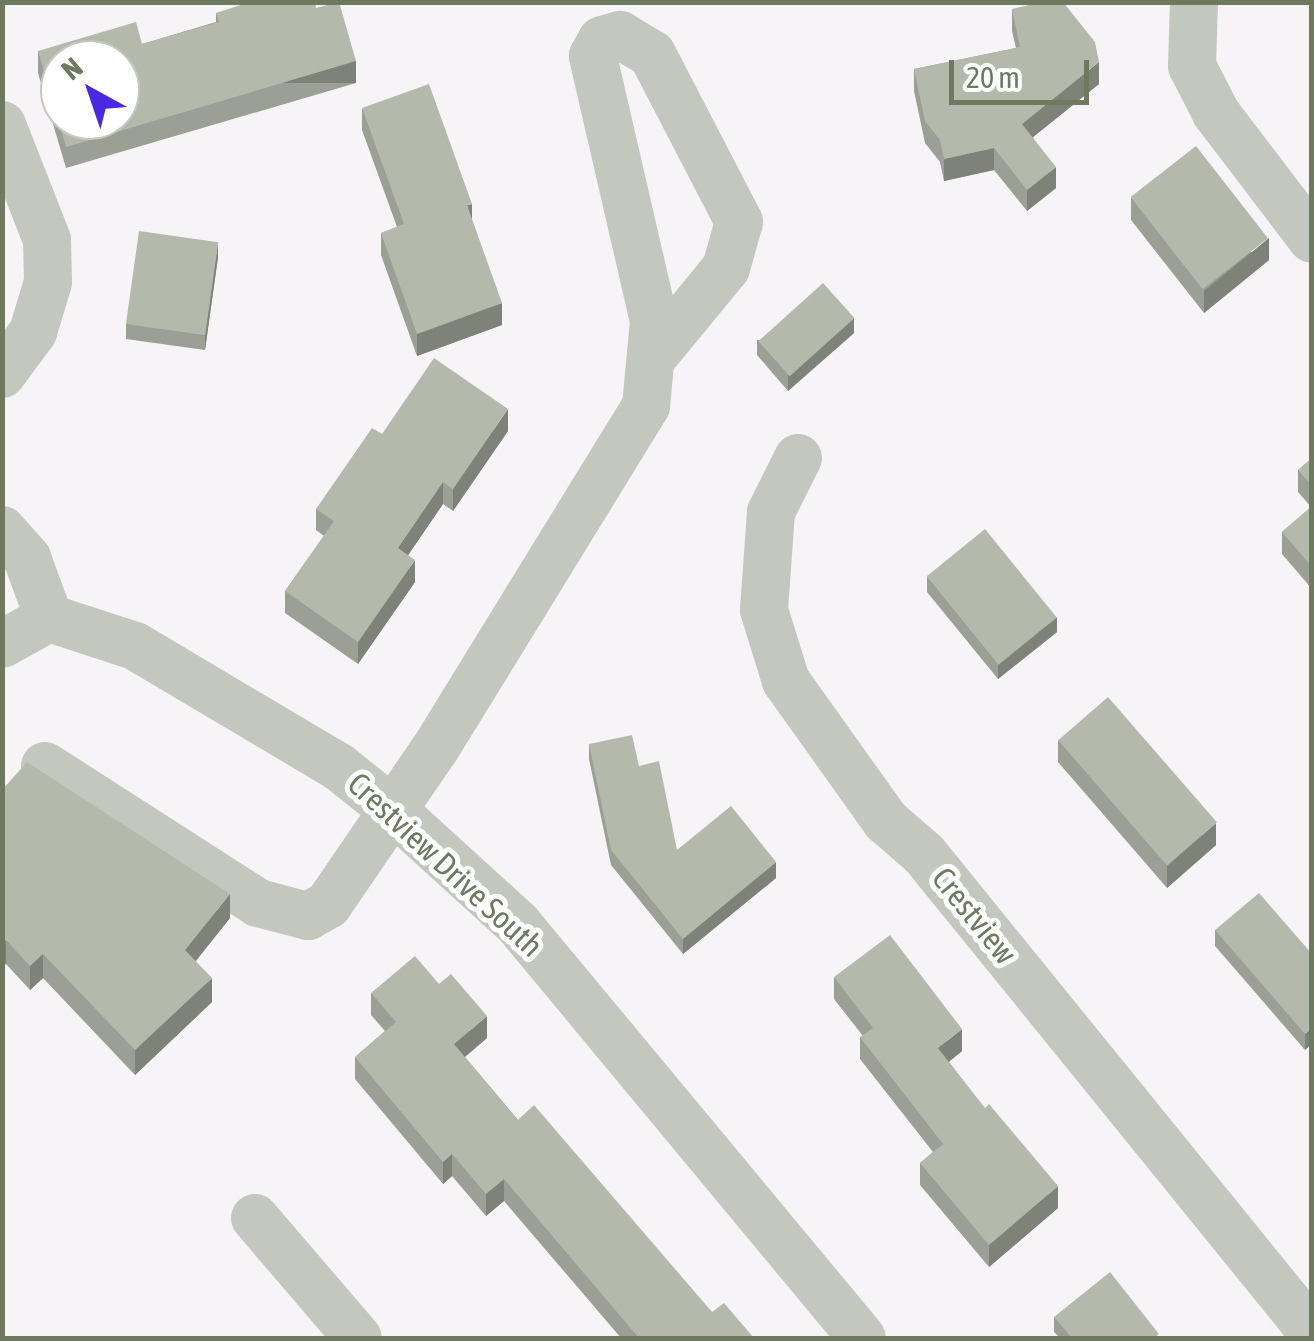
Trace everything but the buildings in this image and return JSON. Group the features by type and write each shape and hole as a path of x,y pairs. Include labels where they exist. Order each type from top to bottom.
{"street":[{"path":"1194,2 1192,66 1216,113 1312,240"},
{"path":"45,766 258,903 308,916 328,904 395,812 623,450 646,406 654,357 654,321 593,56 602,40 620,35 652,54 739,222 726,268 654,357"},
{"path":"2,124 47,240 48,282 33,332 2,374"},
{"name":"Crestview","path":"798,458 771,512 764,610 786,680 886,821 924,854 1312,1332"},
{"path":"2,530 27,558 49,618 2,644"},
{"name":"Crestview Drive South","path":"49,618 135,646 339,767 395,812 518,924 862,1338"},
{"path":"256,1218 358,1338"}]}
